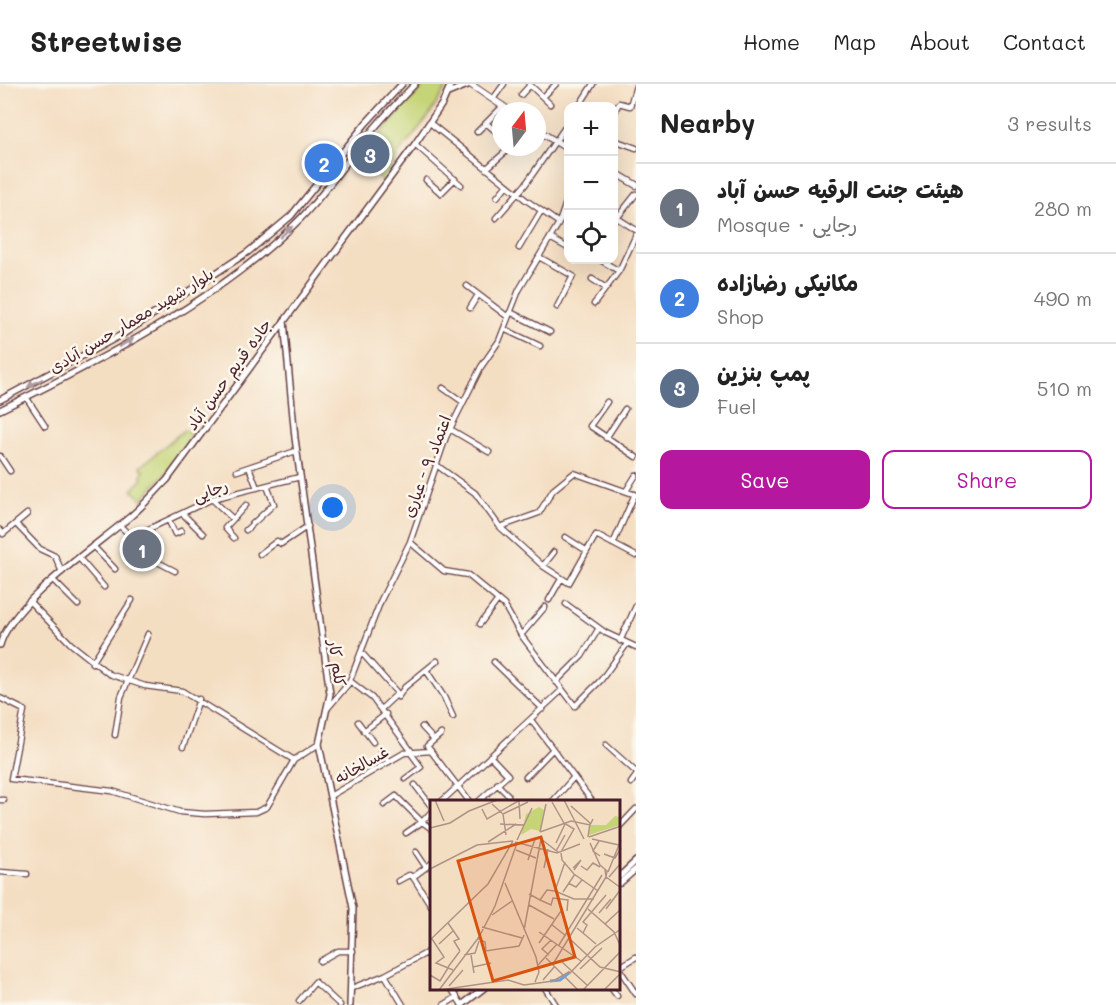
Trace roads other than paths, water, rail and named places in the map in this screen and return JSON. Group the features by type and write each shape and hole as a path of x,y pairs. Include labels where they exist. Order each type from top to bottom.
{"main road":[{"path":"470,84 497,102"},
{"path":"546,136 564,146"},
{"path":"618,174 636,185"}],"street":[{"name":"بلوار شهید معمار حسن آبادی","path":"0,400 125,333 248,252 291,216 366,123 402,84"},
{"name":"بلوار شهید معمار حسن آبادی","path":"0,410 178,311 281,237 315,203 366,137 415,84"},
{"name":"جاده قدیم حسن آباد","path":"0,645 1,637 30,602 62,572 120,526 166,480 415,144 448,93 451,84"},
{"path":"448,93 470,84"},
{"path":"493,99 504,84"},
{"path":"520,95 530,84 550,104"},
{"path":"543,97 556,84"},
{"path":"582,102 593,84"},
{"path":"618,105 619,103 630,106 636,86"},
{"path":"477,132 492,117"},
{"path":"430,123 517,194 542,211 564,222"},
{"path":"486,123 492,128"},
{"path":"496,218 517,194 564,129"},
{"path":"618,141 636,148"},
{"path":"415,144 461,185"},
{"path":"486,169 501,156"},
{"path":"426,180 441,193 454,179"},
{"path":"497,197 507,185"},
{"path":"636,194 617,218 636,230"},
{"name":"اعتماد ۹ - عیاری","path":"324,712 350,681 381,600 410,542 435,464 450,429 504,329 521,285 565,210"},
{"path":"519,248 542,211"},
{"path":"594,304 618,271 636,237"},
{"path":"550,238 564,246"},
{"path":"539,257 573,276 557,307"},
{"path":"607,264 618,271"},
{"path":"592,279 606,288"},
{"path":"467,286 509,315 550,332"},
{"path":"470,308 478,295"},
{"name":"کلم کار","path":"284,321 300,477 330,694 324,712 319,744 352,893 354,951 350,1005"},
{"path":"504,329 540,346"},
{"path":"442,388 463,402"},
{"path":"26,397 45,426"},
{"path":"607,402 589,425 636,457"},
{"path":"606,438 625,409"},
{"path":"450,429 489,452"},
{"path":"237,471 297,452"},
{"path":"0,456 10,471"},
{"path":"435,464 480,498 500,527 543,566 569,583 596,535 636,556"},
{"path":"249,466 257,488"},
{"path":"500,527 539,513 553,490 572,473 577,472 617,490 626,490 635,494 613,544"},
{"path":"626,490 636,474"},
{"name":"رجایی","path":"132,537 212,499 300,477"},
{"path":"246,530 274,504 267,486"},
{"path":"212,499 233,519"},
{"path":"234,538 225,528 246,505"},
{"path":"0,530 3,534 27,514"},
{"path":"183,514 203,534"},
{"path":"169,521 175,534 182,531"},
{"path":"16,524 40,549 55,556 61,563 69,566 72,564"},
{"path":"120,526 132,537 151,545 148,557 175,571"},
{"path":"260,554 278,541 280,544 308,526"},
{"path":"565,537 587,551"},
{"path":"410,542 444,571 468,574 498,600 518,626 521,635 575,706 601,680 627,644"},
{"path":"94,547 114,569"},
{"path":"543,566 554,552"},
{"path":"79,558 104,587"},
{"path":"61,563 62,572"},
{"path":"549,600 561,579"},
{"path":"53,580 78,605"},
{"path":"92,663 132,600"},
{"path":"480,624 498,600"},
{"path":"30,602 92,663 109,674 145,686 182,691 199,699 275,750 294,760"},
{"path":"566,604 620,641 636,647"},
{"path":"620,641 636,606"},
{"path":"521,635 546,607"},
{"path":"556,682 582,656 599,628"},
{"path":"115,735 121,697 148,634"},
{"path":"361,652 400,695"},
{"path":"381,709 437,661"},
{"path":"494,662 543,709"},
{"path":"426,670 453,717"},
{"path":"350,681 386,714 409,752 421,766 405,779"},
{"path":"443,800 562,690"},
{"path":"0,698 24,710 11,779 112,791 180,812 235,814 256,812 267,807 294,760 319,744"},
{"path":"183,747 199,699"},
{"path":"364,731 386,714"},
{"path":"531,720 591,800"},
{"path":"358,722 373,742"},
{"path":"422,727 434,740"},
{"path":"441,734 427,746 468,800"},
{"path":"606,745 636,774 631,783"},
{"path":"526,777 552,750"},
{"path":"409,752 431,751"},
{"path":"381,752 389,762"},
{"name":"غسالخانه","path":"330,796 409,752"},
{"path":"480,800 508,775 490,756"},
{"path":"554,800 574,777"},
{"path":"497,784 508,795"},
{"path":"415,785 430,806"},
{"path":"384,805 396,796 430,828"},
{"path":"621,825 636,809"},
{"path":"406,833 422,822 430,812"},
{"path":"416,852 426,867"},
{"path":"621,875 636,861"},
{"path":"398,881 409,876 413,877 430,864"},
{"path":"621,882 636,869"},
{"path":"0,872 27,874"},
{"path":"628,875 636,876"},
{"path":"413,877 430,903"},
{"path":"320,961 338,951 354,951"},
{"path":"352,988 385,975 429,951"},
{"path":"621,968 636,957"},
{"path":"621,970 635,991"},
{"path":"385,975 403,1005"},
{"path":"299,1001 315,982 340,1005"},
{"path":"452,990 462,1005 482,990"},
{"path":"546,990 556,1005"},
{"path":"612,990 616,996"},
{"path":"444,1005 457,997"}],"place":[{"name":"پمپ بنزین","path":"370,154"},
{"name":"مکانیکی رضازاده","path":"324,163"},
{"name":"هیئت جنت الرقیه حسن آباد","path":"142,549"}]}
